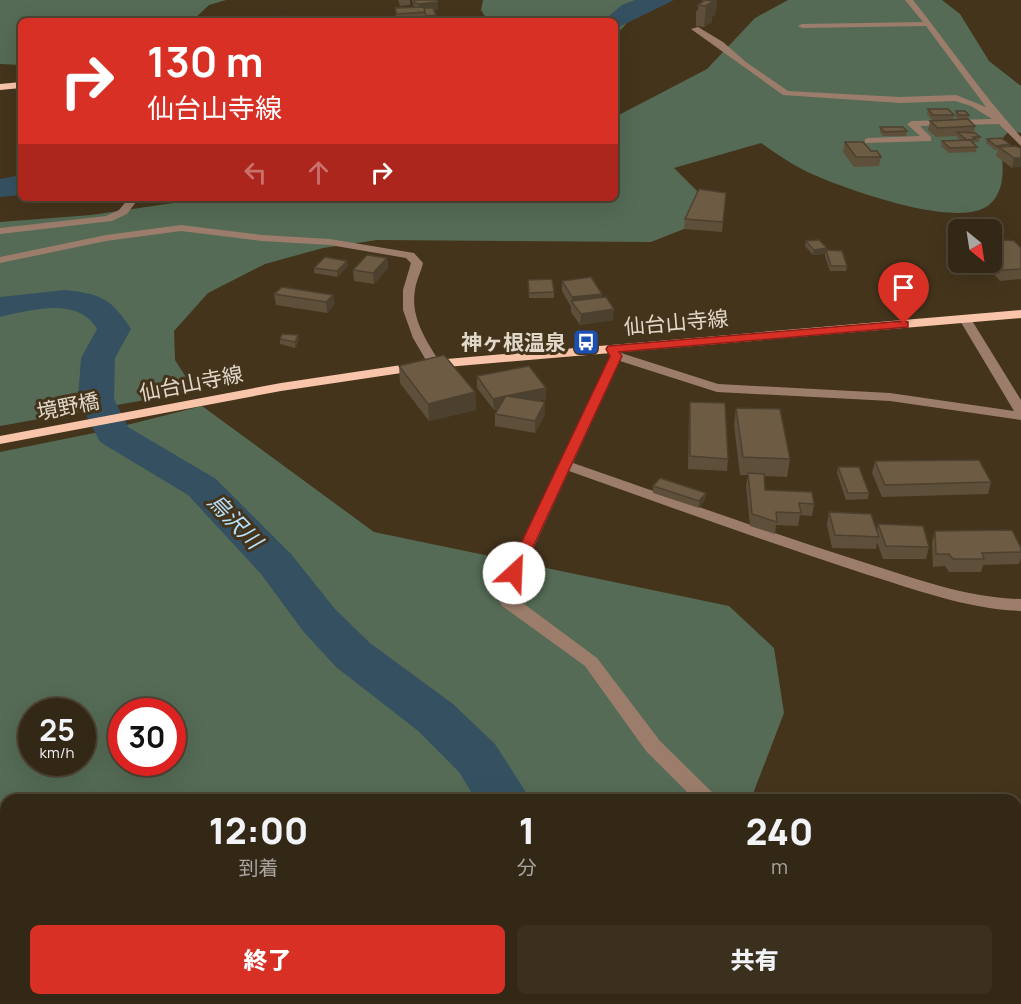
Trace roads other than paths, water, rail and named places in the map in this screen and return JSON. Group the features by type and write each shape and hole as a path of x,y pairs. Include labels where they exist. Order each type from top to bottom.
{"main road":[{"path":"0,87 18,85"},
{"name":"仙台山寺線","path":"122,418 281,387 435,364 614,353 1021,314"},
{"name":"境野橋","path":"0,440 122,418"}],"street":[{"path":"909,0 998,119 1021,143"},
{"path":"802,26 929,24"},
{"path":"695,29 720,44 743,64 786,93 890,100 956,98 974,104 998,119"},
{"path":"868,141 928,139 912,124 998,119"},
{"path":"0,231 108,219 123,212 132,201"},
{"path":"0,260 106,238 181,228 262,238 330,242 410,255 417,263 417,270 409,291 407,311 435,364"},
{"path":"965,319 1021,411"},
{"path":"702,794 653,746 591,662 508,603 504,595 614,353 717,388 890,398 1021,416"},
{"path":"565,465 873,571 951,594 1004,605 1021,605"}],"water":[{"path":"635,0 674,0 618,28 618,18 607,18 622,5"},
{"path":"18,176 18,195 0,197 0,179"}],"waterway":[{"name":"烏沢川","path":"0,307 38,300 65,299 90,304 101,310 114,329 98,358 96,399 113,434 202,487 276,564 319,620 353,655 435,717 477,758 501,794"}],"place":[{"name":"神ヶ根温泉","path":"586,342"}]}
